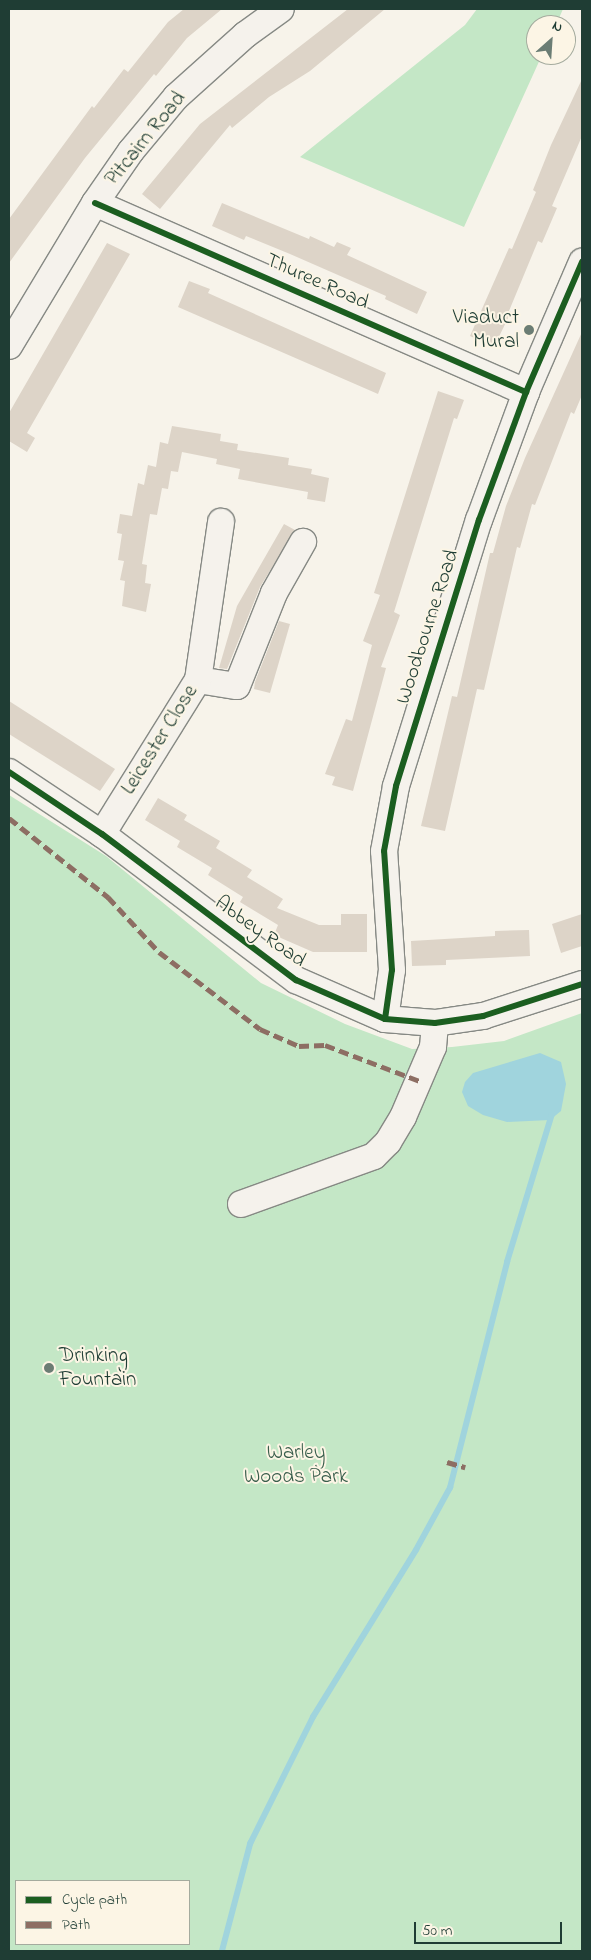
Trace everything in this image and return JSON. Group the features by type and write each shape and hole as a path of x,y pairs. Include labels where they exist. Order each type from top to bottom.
{"street":[{"name":"Pitcairn Road","path":"9,346 95,203 131,151 176,97 245,35 281,9"},
{"name":"Thuree Road","path":"95,203 526,392"},
{"name":"Woodbourne Road","path":"385,1019 392,970 384,851 396,786 479,520 526,392 582,262"},
{"name":"Leicester Close","path":"102,834 198,680 221,522"},
{"path":"198,680 237,686 274,593 302,542"},
{"name":"Abbey Road","path":"9,772 102,834 296,980 385,1019 436,1023 483,1016 582,984"},
{"path":"241,1204 374,1156 388,1142 404,1117 433,1048 436,1023"}],"green space":[{"path":"477,9 563,9 560,15 526,15 526,65 537,65 464,227 300,157 465,25"},
{"name":"Warley Woods Park","path":"9,795 106,856 261,983 345,1024 412,1049 504,1041 582,1013 582,1951 9,1951"}],"water":[{"path":"540,1053 561,1062 566,1084 561,1111 550,1120 507,1122 483,1115 468,1106 462,1092 465,1082 473,1073"}],"building":[{"path":"184,9 222,9 187,38 156,76 154,74 85,158 9,263 9,219 92,106 94,108 124,69 128,72 168,22"},
{"path":"348,9 385,9 310,71 269,97 232,128 230,125 160,209 142,194 200,124"},
{"path":"582,79 582,136 552,206 557,208 542,243 538,241 509,311 511,312 494,347 470,336 509,248 512,249 536,192 533,190 551,145"},
{"path":"222,203 309,239 310,236 334,247 337,242 351,248 347,255 427,292 417,314 385,299 386,296 290,254 246,236 244,240 212,226"},
{"path":"107,243 130,254 27,433 35,438 27,452 9,441 9,413"},
{"path":"189,281 210,289 208,293 386,373 378,394 178,307"},
{"path":"582,332 582,395 574,414 571,412 535,505 532,504 520,548 517,547 484,690 477,689 445,831 421,826 452,696 457,697 490,553 493,553 506,506 525,458"},
{"path":"438,391 464,400 457,419 454,418 394,612 400,615 381,667 386,668 353,791 332,785 335,777 325,774 346,719 352,721 372,645 363,641 380,595 374,593"},
{"path":"172,426 221,434 220,441 238,444 237,450 289,458 288,465 312,469 311,474 329,478 325,502 307,499 308,492 238,479 240,469 216,464 217,459 182,452 178,472 171,471 168,489 162,488 157,515 150,514 142,564 147,565 145,583 151,584 146,612 122,606 125,581 120,580 124,561 118,560 122,534 117,533 120,514 132,516 138,483 144,485 148,465 156,467 160,442 168,444"},
{"path":"284,524 295,530 260,587 227,669 219,668 237,606"},
{"path":"279,621 290,624 270,693 254,689"},
{"path":"9,701 115,769 100,791 9,734"},
{"path":"158,798 187,815 184,820 220,841 216,848 252,870 247,877 283,899 277,908 319,925 341,925 341,914 367,914 367,952 313,952 274,935 278,925 240,902 243,897 208,875 212,868 177,847 180,841 145,820"},
{"path":"582,914 582,946 561,953 552,924"},
{"path":"529,930 530,956 446,960 446,965 412,966 411,941 495,936 495,931"}],"waterway":[{"path":"222,1951 250,1844 313,1717 416,1550 450,1488 507,1262 552,1114"}],"marked path":[{"path":"9,818 108,897 159,952 260,1029 299,1046 325,1045 420,1081"},
{"path":"447,1462 465,1467"}],"cycle path":[{"path":"95,203 526,392"},
{"path":"385,1019 392,970 384,851 396,786 479,520 526,392 582,262"},
{"path":"9,772 102,834 296,980 385,1019 435,1023 483,1016 582,984"}],"place":[{"name":"Viaduct Mural","path":"529,330"},
{"name":"Drinking Fountain","path":"49,1368"}]}
